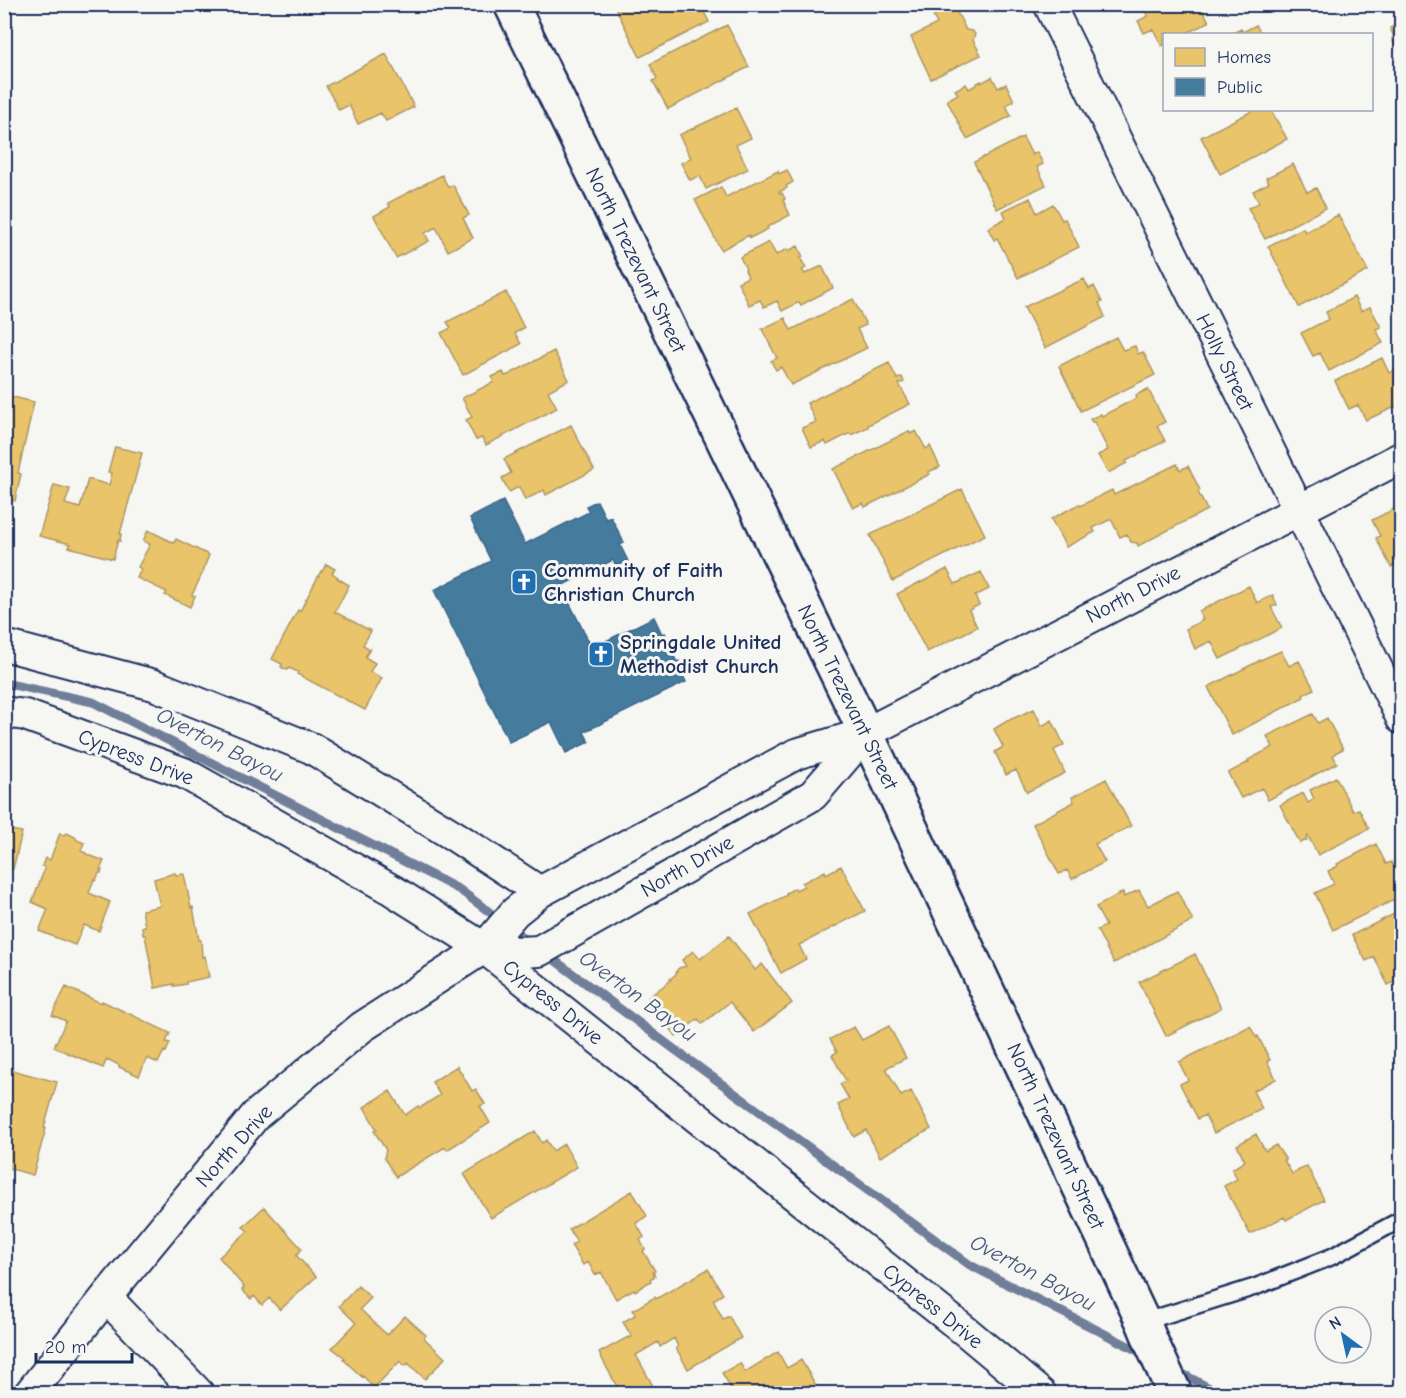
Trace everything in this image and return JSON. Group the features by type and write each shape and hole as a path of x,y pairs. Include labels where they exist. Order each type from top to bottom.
{"main road":[{"name":"North Trezevant Street","path":"511,4 866,733 1175,1392"}],"street":[{"name":"Holly Street","path":"1049,4 1401,718"},
{"name":"North Drive","path":"29,1394 256,1115 362,1027 499,945 515,912 540,892 796,754 866,733 1401,457"},
{"path":"4,645 154,685 311,747 540,892"},
{"name":"Cypress Drive","path":"4,712 25,715 184,773 392,890 499,945 1041,1394"},
{"name":"North Drive","path":"499,945 539,951 813,795 866,733"},
{"path":"106,1297 199,1394"}],"lane":[{"path":"1148,1333 1331,1257 1401,1220"}],"building: Homes":[{"path":"625,4 700,4 709,22 640,57 616,9"},
{"path":"1141,4 1200,4 1209,22 1187,33 1163,33 1162,46 1153,29 1144,33 1138,21 1148,16"},
{"path":"954,6 966,30 975,34 973,40 981,55 931,79 911,37 937,24 933,16"},
{"path":"1402,22 1402,53 1398,46 1396,48 1390,28"},
{"path":"727,25 749,67 668,109 653,81 657,79 650,64"},
{"path":"1256,25 1260,33 1233,33 1241,29 1243,32"},
{"path":"386,54 414,107 386,121 381,113 358,124 349,105 339,110 326,86"},
{"path":"992,77 998,88 1006,84 1014,101 1006,105 1011,116 967,139 947,100 958,94 955,90 966,84 969,89"},
{"path":"736,108 751,138 736,145 748,169 706,189 700,176 690,180 681,163 691,158 679,135"},
{"path":"1252,111 1272,111 1287,139 1220,174 1201,137"},
{"path":"1023,137 1032,155 1037,152 1043,164 1037,167 1046,185 997,209 974,162"},
{"path":"1293,164 1307,192 1316,188 1326,208 1265,239 1248,208 1259,203 1253,191 1269,183 1266,178"},
{"path":"787,170 793,182 779,192 785,199 783,200 790,215 767,227 768,229 750,238 749,235 721,250 695,200 721,187 726,197 778,171 779,174"},
{"path":"442,175 448,187 453,185 469,215 463,218 473,238 448,251 436,227 425,233 429,241 396,258 374,216 390,207 388,203"},
{"path":"1030,198 1037,213 1053,204 1062,220 1065,219 1079,247 1018,278 997,238 994,240 988,228 1006,218 1003,211"},
{"path":"1338,215 1368,271 1299,307 1268,246 1303,228 1305,232"},
{"path":"769,242 776,255 798,246 803,257 800,258 806,268 802,270 805,274 822,266 833,288 801,305 799,302 782,311 777,301 764,307 760,300 749,305 738,282 748,277 740,257"},
{"path":"1084,279 1089,289 1094,286 1102,302 1099,303 1105,317 1045,348 1024,307"},
{"path":"506,292 524,328 515,333 521,344 463,375 441,333 451,328 447,322"},
{"path":"1354,297 1361,311 1370,307 1381,327 1376,329 1383,343 1329,371 1320,353 1313,356 1301,333 1329,319 1326,312"},
{"path":"853,299 866,325 857,329 867,348 791,385 781,367 776,370 771,361 777,358 762,329 785,318 791,330"},
{"path":"1116,337 1123,350 1135,346 1138,354 1143,352 1155,375 1081,411 1059,366"},
{"path":"554,351 569,380 548,391 557,408 486,445 482,438 476,440 466,420 472,417 462,398 494,382 492,377 503,372 505,376 508,375"},
{"path":"1382,358 1389,373 1402,366 1402,404 1366,420 1358,405 1349,409 1335,381"},
{"path":"889,363 897,379 902,377 904,382 899,384 910,404 851,435 850,433 827,445 825,441 811,447 802,428 816,422 807,403"},
{"path":"1148,389 1165,422 1157,426 1165,441 1108,473 1098,455 1108,450 1094,422 1090,419 1101,414 1102,416 1137,398 1136,395"},
{"path":"9,396 34,402 18,473 21,474 15,501 4,499 4,411 6,411"},
{"path":"571,425 594,470 546,495 544,490 525,500 519,487 509,492 502,478 511,473 504,459"},
{"path":"909,431 910,434 916,431 926,449 930,446 940,467 865,507 863,503 853,508 833,469"},
{"path":"115,447 142,453 120,541 118,540 113,559 69,547 71,544 39,536 54,485 70,489 65,504 80,508 88,479 109,485 112,473 108,472"},
{"path":"1177,464 1180,470 1188,466 1207,510 1138,546 1137,543 1131,542 1127,534 1120,537 1111,519 1093,528 1095,532 1066,547 1051,519 1112,490 1114,495"},
{"path":"962,489 985,535 893,581 870,535"},
{"path":"1402,505 1402,562 1391,567 1376,538 1380,536 1372,520"},
{"path":"148,530 174,543 176,539 209,555 192,595 195,596 190,607 165,595 167,592 137,578 141,569 138,567 150,544 143,541"},
{"path":"326,564 335,569 332,573 337,578 349,585 335,612 371,631 363,645 370,649 365,657 375,663 370,672 382,678 365,710 297,674 298,672 281,667 282,664 272,659"},
{"path":"947,569 955,584 981,572 989,589 975,596 979,605 969,610 977,627 927,652 897,594"},
{"path":"1249,586 1257,603 1273,595 1277,605 1271,607 1282,628 1220,659 1211,641 1195,649 1186,629 1203,620 1199,611"},
{"path":"1281,651 1289,666 1299,661 1314,689 1303,695 1304,697 1232,735 1208,687"},
{"path":"1034,709 1042,726 1052,720 1064,745 1054,750 1065,773 1027,792 1016,770 1006,775 995,752 1003,747 994,729"},
{"path":"1313,714 1318,723 1327,718 1343,749 1333,755 1337,763 1268,800 1262,788 1241,798 1228,773 1273,747 1267,736"},
{"path":"1336,777 1353,811 1359,809 1369,829 1318,855 1308,836 1307,840 1300,843 1280,805 1303,793 1308,803 1314,799 1310,790"},
{"path":"1106,779 1131,826 1095,844 1105,862 1072,879 1067,870 1059,874 1033,824 1074,802 1072,797"},
{"path":"4,822 7,823 5,829 22,832 13,869 4,867"},
{"path":"60,833 63,835 67,833 75,837 84,843 81,851 104,861 101,873 96,880 94,879 89,893 110,902 99,931 84,925 75,945 39,931 48,909 32,902 45,868 42,866 45,858 50,860"},
{"path":"1376,844 1386,864 1391,862 1402,882 1402,886 1398,888 1402,896 1333,930 1315,893 1334,884 1328,871"},
{"path":"841,866 865,911 799,945 806,959 781,973 750,914 787,895 786,893 795,888 796,890 804,886 802,883 825,871 826,874"},
{"path":"175,873 176,875 184,874 199,940 201,940 202,957 205,956 209,977 186,982 186,984 155,988 145,935 143,935 142,927 145,926 142,910 160,906 154,879"},
{"path":"1139,890 1148,906 1177,891 1193,921 1114,963 1097,930 1106,926 1096,907 1123,892 1124,897"},
{"path":"1402,910 1402,978 1388,985 1374,957 1366,961 1352,935"},
{"path":"729,936 755,970 762,964 792,1003 754,1032 730,1002 702,1024 698,1019 676,1036 648,998 671,980 679,968 686,966 682,960 693,951 700,959"},
{"path":"1195,954 1221,1008 1166,1036 1139,982"},
{"path":"66,987 170,1033 166,1042 170,1043 158,1063 147,1058 139,1076 107,1059 103,1068 54,1047 66,1021 52,1015"},
{"path":"889,1026 906,1058 886,1068 901,1096 911,1091 931,1129 880,1157 866,1130 854,1137 838,1105 849,1099 840,1084 846,1081 832,1055 837,1052 830,1039 854,1027 862,1040"},
{"path":"1250,1026 1256,1037 1258,1036 1270,1060 1267,1061 1276,1079 1253,1091 1262,1109 1214,1133 1205,1115 1198,1119 1180,1084 1188,1080 1179,1062"},
{"path":"457,1066 472,1091 476,1089 485,1104 480,1106 490,1123 447,1150 445,1147 396,1177 384,1158 386,1150 374,1131 377,1130 364,1107 390,1091 405,1115 440,1095 432,1082"},
{"path":"4,1068 57,1082 33,1175 4,1167"},
{"path":"535,1131 542,1143 546,1140 553,1151 564,1144 577,1167 491,1218 464,1174"},
{"path":"1256,1134 1265,1151 1276,1145 1292,1174 1307,1166 1324,1200 1286,1220 1284,1217 1250,1234 1224,1186 1237,1179 1232,1169 1245,1161 1237,1145"},
{"path":"632,1191 647,1216 636,1223 644,1237 640,1240 645,1249 643,1251 655,1271 653,1272 655,1276 635,1291 634,1289 616,1299 601,1272 595,1275 588,1262 583,1265 571,1245 577,1242 569,1229"},
{"path":"264,1207 302,1249 296,1255 316,1277 280,1310 269,1298 262,1305 254,1296 251,1299 219,1257 248,1231 243,1227"},
{"path":"708,1269 723,1294 713,1300 723,1319 729,1316 741,1338 688,1369 676,1348 678,1347 674,1338 660,1347 658,1342 636,1355 653,1386 640,1394 621,1394 599,1353 632,1337 623,1322 635,1315 633,1310"},
{"path":"358,1286 371,1298 360,1309 387,1335 405,1316 426,1335 424,1338 445,1358 425,1379 408,1363 405,1366 400,1361 374,1388 332,1348 356,1323 339,1306"},
{"path":"778,1352 787,1368 801,1360 821,1394 722,1394 731,1388 722,1373 740,1363 745,1372"}],"building: Public":[{"path":"503,501 525,544 589,512 586,506 597,501 606,519 611,517 624,543 620,545 628,561 616,566 613,560 561,586 592,648 654,617 662,634 665,633 667,637 665,639 677,662 679,661 678,665 686,682 584,732 589,742 566,753 551,722 509,742 434,590 491,561 470,518"}],"waterway":[{"name":"Overton Bayou","path":"4,683 93,702 460,890 531,943"},
{"name":"Overton Bayou","path":"545,953 970,1265 1148,1356"},
{"name":"Overton Bayou","path":"1173,1369 1221,1394"}],"place":[{"name":"Community of Faith Christian Church","path":"524,582"},
{"name":"Springdale United Methodist Church","path":"601,654"}]}
